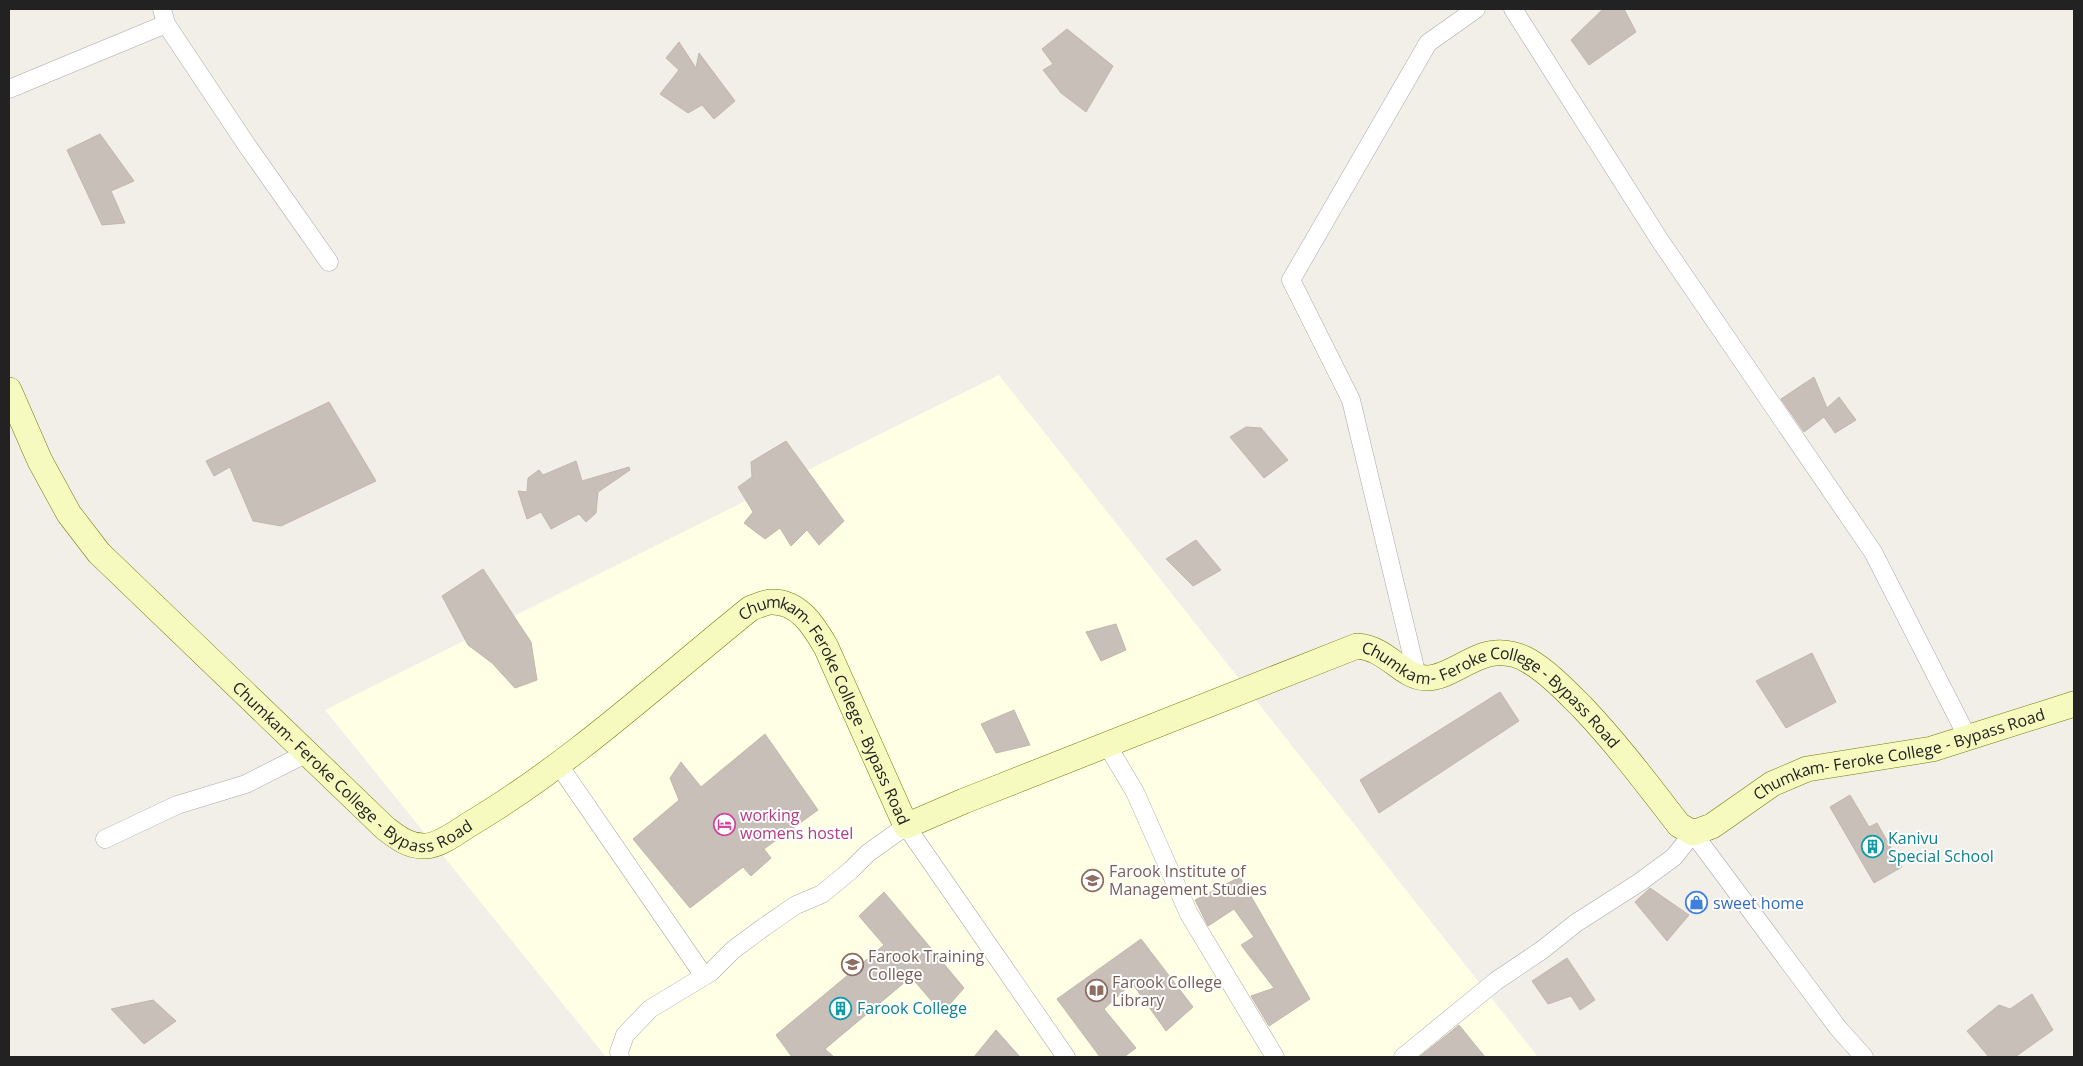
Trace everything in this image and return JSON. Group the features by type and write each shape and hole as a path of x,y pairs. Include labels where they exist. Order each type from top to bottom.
{"main road":[{"name":"Chumkam- Feroke College - Bypass Road","path":"9,390 40,461 70,514 99,553 385,828 406,843 427,846 444,840 493,810 582,747 751,608 770,602 790,605 804,615 816,628 906,826 964,801 1357,646 1369,647 1417,676 1428,678 1494,653 1509,654 1527,660 1566,690 1611,738 1679,825 1693,833 1712,826 1772,784 1807,770 1932,749 2074,704"}],"street":[{"path":"1417,676 1351,400 1291,280 1428,43 1476,9"},
{"path":"1513,9 1659,239 1873,552 1968,738"},
{"path":"9,89 164,16 246,144 329,262"},
{"path":"1107,745 1135,792 1189,914 1275,1057"},
{"path":"105,839 177,806 246,784 307,753"},
{"path":"558,764 704,976"},
{"path":"620,1057 619,1052 625,1035 650,1009 711,972 733,950 796,905 822,894 868,853 906,826 1066,1057"},
{"path":"1403,1057 1496,981 1542,950 1576,923 1640,882 1674,857 1693,833 1838,1028 1864,1057"}],"shaded area":[{"path":"999,375 1538,1057 606,1057 325,710"}],"building":[{"path":"1603,9 1624,9 1636,32 1589,65 1571,40"},
{"path":"1067,29 1113,66 1086,112 1061,93 1043,70 1053,64 1042,49"},
{"path":"679,42 696,68 699,53 735,101 714,119 702,105 688,113 660,94 679,70 666,58"},
{"path":"100,134 134,181 111,191 125,223 102,225 67,150"},
{"path":"1814,377 1827,408 1839,397 1856,420 1835,433 1824,417 1804,432 1781,399"},
{"path":"329,402 376,481 281,526 253,521 230,467 214,476 206,461"},
{"path":"1246,427 1261,428 1288,460 1264,478 1230,437"},
{"path":"786,441 844,521 819,545 807,530 791,546 780,528 765,539 744,523 753,512 738,487 752,477 751,462"},
{"path":"576,461 582,481 629,467 630,470 598,492 596,513 586,522 579,514 551,529 541,512 527,519 518,491 527,492 528,478 539,470 543,475"},
{"path":"1196,540 1221,570 1193,586 1166,559"},
{"path":"483,569 531,642 537,680 515,688 492,663 468,645 442,596"},
{"path":"1116,624 1126,650 1101,661 1086,632"},
{"path":"1812,653 1836,702 1786,728 1756,681"},
{"path":"1500,692 1519,721 1379,813 1360,780"},
{"path":"1014,710 1030,745 996,753 981,724"},
{"name":"working womens hostel","path":"765,734 818,810 764,849 771,858 751,876 743,867 690,908 633,839 679,800 670,778 681,762 701,787"},
{"name":"Kanivu Special School","path":"1850,795 1869,827 1877,823 1902,867 1874,883 1830,807"},
{"path":"1240,877 1310,999 1269,1026 1251,996 1274,988 1241,945 1254,937 1234,909 1208,926 1195,900"},
{"path":"1650,888 1689,915 1667,941 1635,902"},
{"path":"884,892 964,988 942,1013 911,977 825,1049 834,1057 792,1057 776,1035 884,945 859,916"},
{"name":"Farook College Library","path":"1141,939 1193,1007 1166,1031 1132,983 1104,1009 1136,1048 1124,1057 1100,1057 1057,999"},
{"path":"1567,958 1595,1000 1580,1010 1571,996 1548,1004 1532,981"},
{"path":"2032,994 2053,1030 2015,1057 1989,1057 1967,1031 1999,1005 2010,1009"},
{"path":"153,1000 176,1021 144,1044 111,1009"},
{"path":"1459,1025 1485,1057 1419,1057 1453,1030"},
{"path":"996,1030 1020,1057 974,1057"}],"place":[{"name":"working womens hostel","path":"724,824"},
{"name":"Kanivu Special School","path":"1872,847"},
{"name":"Farook Institute of Management Studies","path":"1093,880"},
{"name":"sweet home","path":"1697,903"},
{"name":"Farook Training College","path":"852,965"},
{"name":"Farook College Library","path":"1096,991"},
{"name":"Farook College","path":"841,1008"}]}
